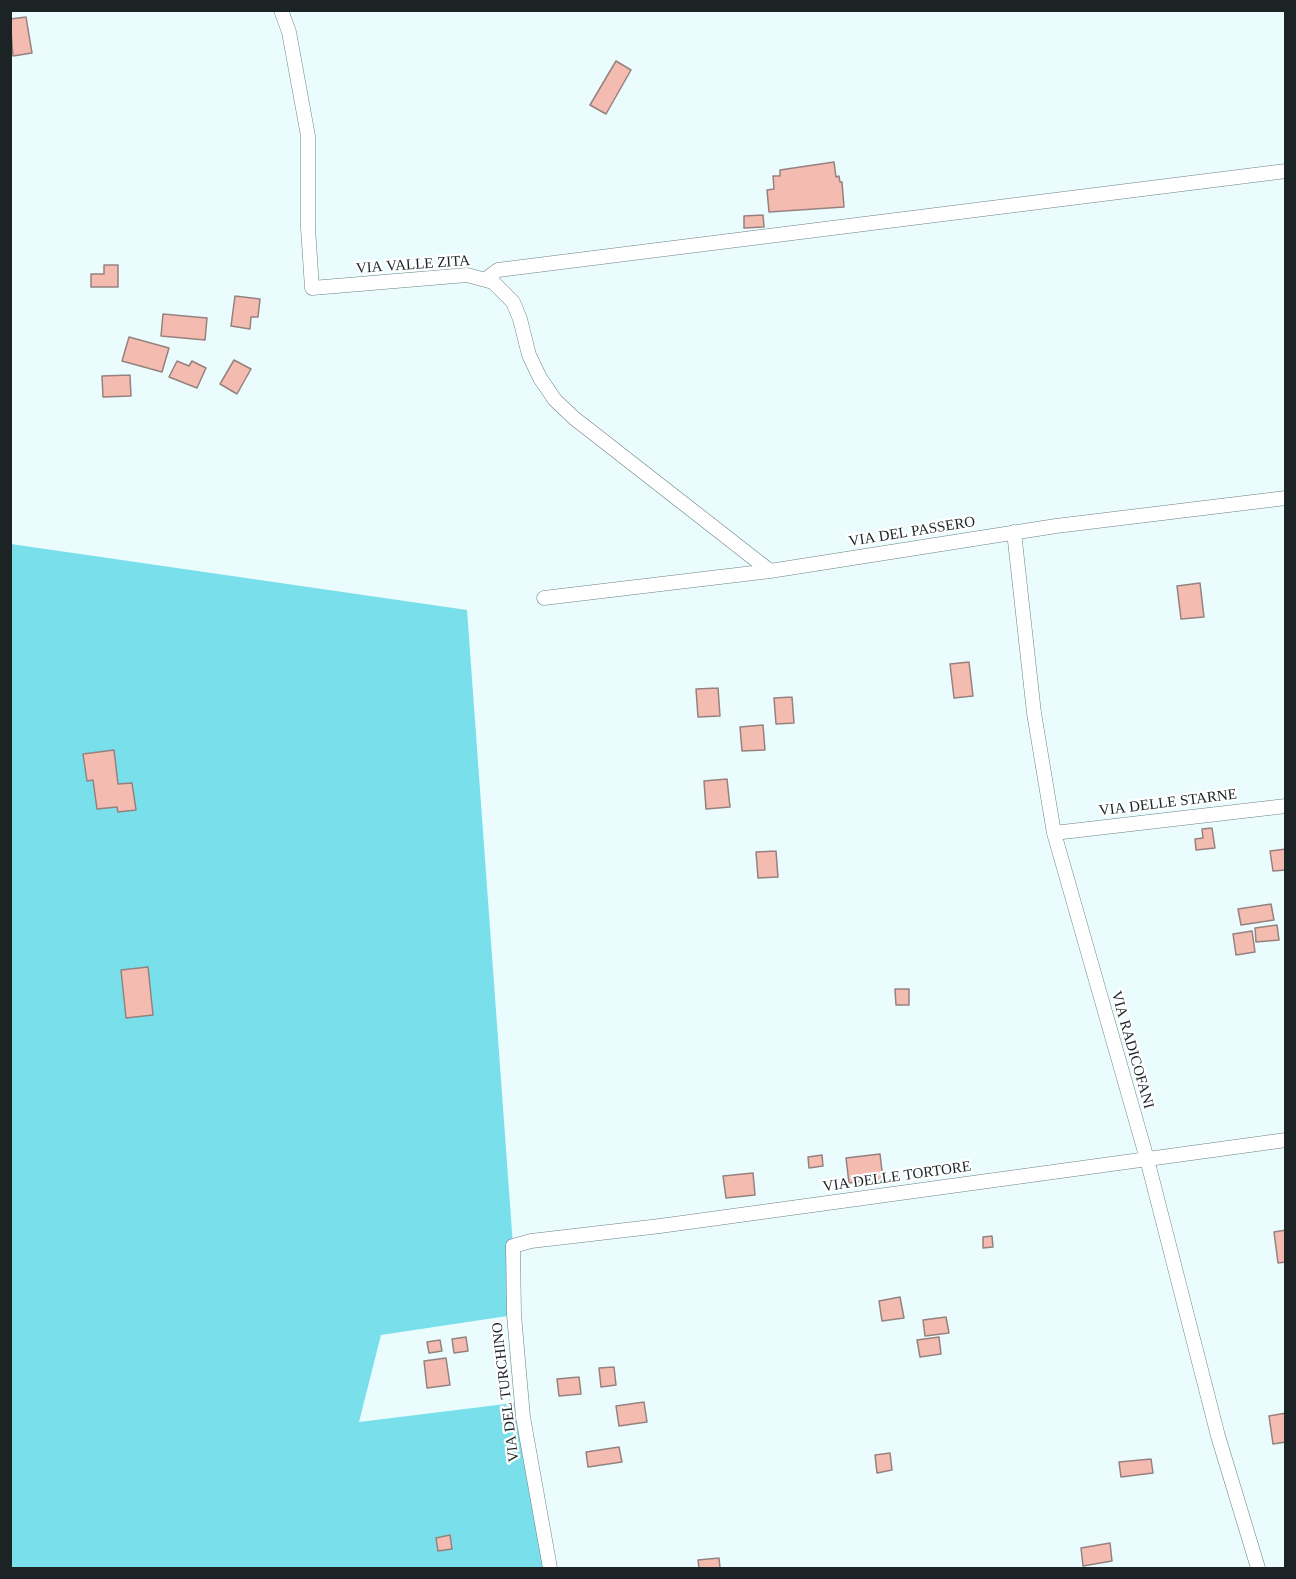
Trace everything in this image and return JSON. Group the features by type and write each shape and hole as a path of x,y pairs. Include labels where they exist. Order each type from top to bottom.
{"street":[{"name":"VIA VALLE ZITA","path":"281,10 289,32 309,136 308,228 312,288 467,275 486,279 502,289 513,302 529,355 540,378 555,400 574,418 770,571"},
{"path":"486,279 498,270 1286,171"},
{"name":"VIA DEL PASSERO","path":"544,598 770,571 1014,532 1286,498"},
{"name":"VIA RADICOFANI","path":"1014,532 1034,713 1054,833 1147,1159 1218,1436 1258,1569"},
{"name":"VIA DELLE STARNE","path":"1054,833 1286,806"},
{"name":"VIA DELLE TORTORE","path":"513,1246 531,1241 660,1226 1286,1140"},
{"name":"VIA DEL TURCHINO","path":"513,1246 514,1315 523,1417 550,1569"}],"shaded area":[{"path":"11,544 467,610 513,1246 514,1315 381,1335 359,1422 522,1402 550,1568 11,1568"}],"building":[{"path":"26,17 32,53 13,56 10,19"},
{"path":"616,61 631,70 606,114 590,105"},
{"path":"834,162 836,177 839,176 842,182 844,207 769,212 767,190 774,189 773,176 780,176 780,170"},
{"path":"763,215 764,227 744,228 744,216"},
{"path":"104,265 118,265 118,287 91,287 91,274 104,274"},
{"path":"235,296 260,299 258,317 251,317 250,329 231,326"},
{"path":"163,314 207,318 205,340 161,336"},
{"path":"129,337 169,348 162,372 122,361"},
{"path":"234,360 251,369 237,394 220,384"},
{"path":"177,361 189,366 192,361 206,368 197,388 169,377"},
{"path":"130,375 131,396 103,397 102,376"},
{"path":"1200,583 1204,617 1181,619 1177,586"},
{"path":"969,662 973,696 954,698 950,664"},
{"path":"718,688 720,716 698,717 696,689"},
{"path":"792,697 794,723 776,724 774,698"},
{"path":"763,725 765,750 742,751 740,727"},
{"path":"114,750 118,784 132,783 136,810 118,812 117,807 97,809 93,780 87,781 83,754"},
{"path":"727,779 730,807 706,809 704,781"},
{"path":"1212,828 1215,848 1196,850 1195,839 1203,838 1202,829"},
{"path":"1286,849 1286,870 1273,871 1270,851"},
{"path":"776,851 778,877 758,878 756,852"},
{"path":"1271,904 1274,920 1241,925 1238,909"},
{"path":"1277,925 1279,940 1256,942 1255,928"},
{"path":"1252,931 1255,952 1236,955 1233,934"},
{"path":"148,967 153,1015 126,1018 121,970"},
{"path":"895,989 909,989 909,1005 896,1005"},
{"path":"880,1154 883,1179 849,1183 846,1158"},
{"path":"822,1155 823,1166 809,1168 808,1157"},
{"path":"753,1173 755,1195 726,1198 723,1176"},
{"path":"1286,1230 1286,1262 1278,1263 1274,1232"},
{"path":"992,1236 993,1247 983,1248 983,1237"},
{"path":"900,1297 904,1318 882,1321 879,1301"},
{"path":"946,1317 949,1333 925,1336 923,1320"},
{"path":"466,1337 468,1351 454,1353 452,1339"},
{"path":"939,1337 941,1354 920,1357 917,1340"},
{"path":"440,1340 442,1351 429,1353 427,1342"},
{"path":"446,1358 450,1385 427,1388 424,1361"},
{"path":"614,1367 616,1385 601,1387 599,1368"},
{"path":"579,1377 581,1394 559,1396 557,1379"},
{"path":"644,1402 647,1422 619,1426 616,1406"},
{"path":"1286,1413 1286,1442 1273,1444 1269,1416"},
{"path":"619,1447 622,1462 588,1467 586,1452"},
{"path":"890,1453 892,1470 877,1473 875,1455"},
{"path":"1151,1459 1153,1473 1121,1477 1119,1462"},
{"path":"450,1535 452,1549 438,1551 436,1538"},
{"path":"1110,1543 1112,1561 1083,1566 1081,1548"},
{"path":"719,1558 720,1568 699,1568 698,1560"}]}
